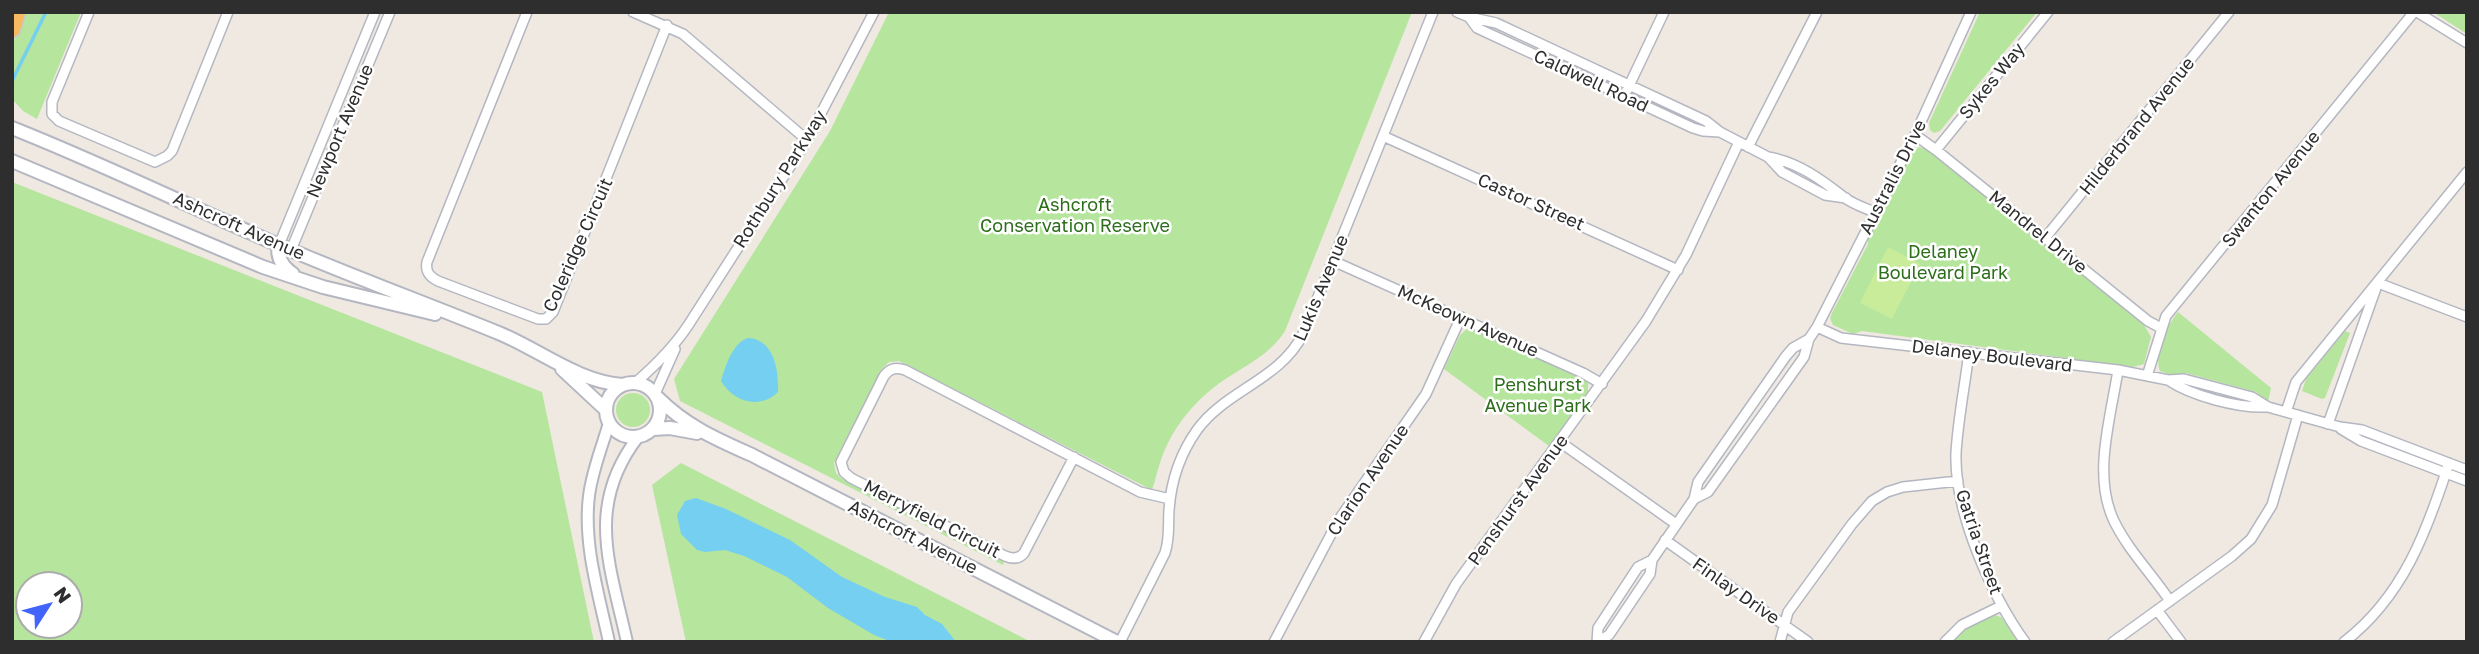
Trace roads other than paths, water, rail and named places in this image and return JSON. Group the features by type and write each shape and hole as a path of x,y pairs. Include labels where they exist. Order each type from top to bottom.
{"highway":[{"path":"12,29 17,12"}],"main road":[{"name":"Ashcroft Avenue","path":"12,128 285,248 502,335 597,381 629,384"},
{"name":"Ashcroft Avenue","path":"12,161 263,267 375,300 466,321"},
{"path":"285,248 278,253 282,265 301,280"},
{"name":"Ashcroft Avenue","path":"550,358 606,409"},
{"path":"629,384 646,386 656,396 660,414 653,429 638,437 621,435 609,423 606,409 612,392 629,384"},
{"name":"Ashcroft Avenue","path":"656,396 676,416 708,435 1118,642"},
{"name":"Ashcroft Avenue","path":"653,429 670,428 708,435"}],"street":[{"path":"89,12 52,102 52,114 59,121 155,162 172,151 228,12"},
{"name":"Newport Avenue","path":"285,248 375,12"},
{"name":"Newport Avenue","path":"285,248 390,12"},
{"name":"Coleridge Circuit","path":"527,12 426,269 429,275 438,281 538,319 546,319 553,312 667,25"},
{"path":"634,12 683,34 807,140"},
{"name":"Lukis Avenue","path":"1118,642 1167,547 1170,499 1183,453 1205,420 1225,401 1273,371 1287,359 1299,342 1433,12"},
{"name":"Caldwell Road","path":"1457,12 1496,23 1706,121 1720,132 1768,157 1778,169 1832,197 1846,198 1874,212"},
{"path":"1625,96 1664,12"},
{"path":"1748,147 1817,12"},
{"name":"Australis Drive","path":"1694,499 1708,492 1804,356 1809,339 1915,135 1971,12"},
{"name":"Sykes Way","path":"1936,150 2048,12"},
{"name":"Hilderbrand Avenue","path":"2045,239 2229,12"},
{"path":"2415,12 2467,43"},
{"name":"Swanton Avenue","path":"2147,376 2166,316 2415,12"},
{"name":"Rothbury Parkway","path":"629,384 659,363 678,341 807,140 871,14"},
{"name":"Caldwell Road","path":"1469,17 1477,27 1693,128 1720,132"},
{"name":"Mandrel Drive","path":"1915,135 2148,321 2161,328"},
{"name":"Castor Street","path":"1383,136 1678,270"},
{"name":"Penshurst Avenue","path":"1424,642 1456,584 1646,321 1678,270 1739,142"},
{"path":"2286,412 2296,382 2467,172"},
{"name":"McKeown Avenue","path":"1333,261 1461,317 1602,384"},
{"path":"2378,283 2467,317"},
{"path":"2328,424 2378,283"},
{"name":"Clarion Avenue","path":"1274,642 1338,521 1426,394 1461,317"},
{"path":"2347,319 2362,327"},
{"name":"Delaney Boulevard","path":"1817,327 1841,338 2118,370 2168,380 2181,389 2249,408 2268,407 2340,428 2362,430 2467,470"},
{"name":"Australis Drive","path":"1597,642 1609,635 1650,574 1652,560 1694,499 1698,482 1786,356 1793,348 1809,339"},
{"name":"Rothbury Parkway","path":"656,396 678,341"},
{"name":"Gatria Street","path":"1969,352 1956,453 1958,481 1968,522 2001,606 2025,642"},
{"name":"Merryfield Circuit","path":"1074,457 1026,550 1019,557 1012,558 851,478 844,472 841,462 884,376 889,370 897,368 905,370 1074,457 1140,492 1170,499"},
{"path":"2118,370 2104,461 2105,490 2113,519 2170,601"},
{"path":"2113,642 2232,556 2259,529 2272,505 2298,415"},
{"path":"609,423 593,476 588,514 591,553 609,642"},
{"name":"Delaney Boulevard","path":"2340,428 2361,441 2467,481"},
{"path":"626,642 608,554 606,506 618,466 638,437"},
{"path":"1560,442 1676,524"},
{"path":"2344,642 2380,609 2406,572 2420,543 2449,463"},
{"path":"1780,642 1788,612 1857,516 1872,501 1903,487 1958,481"},
{"name":"Finlay Drive","path":"1665,540 1808,642"},
{"path":"1945,642 1962,625 2001,606"},
{"path":"2157,610 2181,642"}],"water":[{"path":"748,338 764,344 776,366 778,392 763,401 740,398 732,394 721,381 734,350"},
{"path":"696,498 726,509 790,540 842,577 885,597 917,607 925,615 942,624 956,642 892,642 874,635 828,608 787,577 744,556 725,550 697,550 681,534 677,515 685,501"}],"waterway":[{"path":"12,81 46,12"}],"park label":[{"name":"Ashcroft Conservation Reserve","path":"1075,215"},
{"name":"Delaney Boulevard Park","path":"1943,262"},
{"name":"Penshurst Avenue Park","path":"1538,395"}]}
